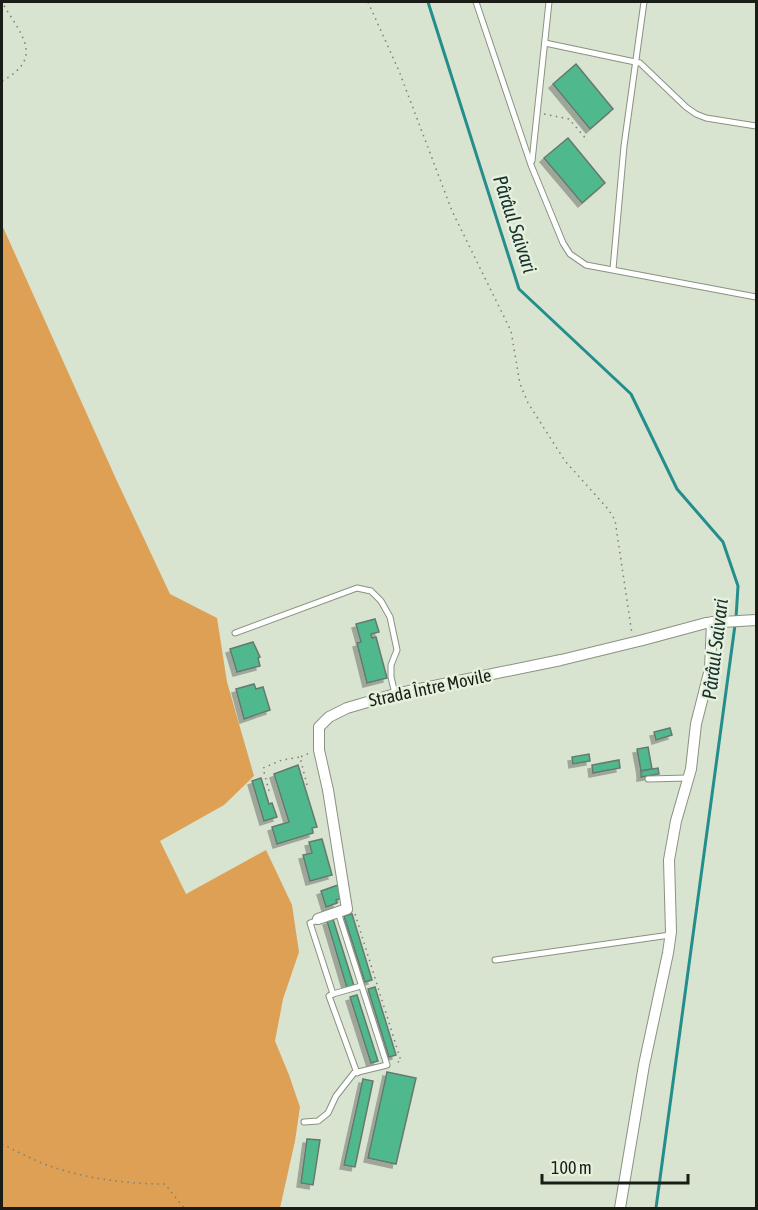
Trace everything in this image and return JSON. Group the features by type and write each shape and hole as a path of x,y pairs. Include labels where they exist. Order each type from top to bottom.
{"street":[{"name":"Strada Între Movile","path":"343,911 319,750 319,728 329,717 357,704 395,694 561,660 692,626 712,622 754,620"},
{"path":"620,1209 644,1065 662,990 670,935 669,860 676,821 691,769 696,724 710,669 712,622"},
{"path":"318,919 343,911"}],"lane":[{"path":"476,2 531,165 563,243 570,254 586,265 756,297"},
{"path":"531,165 549,2"},
{"path":"612,269 634,62 644,2"},
{"path":"545,44 640,63 696,114 706,118 756,126"},
{"path":"235,633 357,588 371,591 381,601 390,617 397,650 391,664 395,694"},
{"path":"648,779 687,778"},
{"path":"304,1122 318,1121 328,1113 354,1073 387,1065 361,986 343,911"},
{"path":"318,919 310,923 333,994"},
{"path":"495,960 670,935"},
{"path":"357,1073 329,996 361,986"}],"path":[{"path":"2,2 27,48 26,58 20,69 2,81"},
{"path":"368,2 399,71 452,211 511,331 520,384 528,403 565,461 615,520 633,643"},
{"path":"537,113 569,118 587,140"},
{"path":"269,791 263,768 282,760 300,757 319,750"},
{"path":"300,757 308,785"},
{"path":"343,911 354,911 401,1061 387,1065"},
{"path":"2,1144 45,1164 90,1177 139,1184 165,1184 184,1209"}],"shaded area":[{"path":"2,225 170,594 217,618 227,682 254,776 224,805 160,841 186,894 266,850 292,905 299,952 283,999 275,1041 300,1107 280,1208 2,1208"}],"building":[{"path":"576,64 613,109 590,129 553,84"},
{"path":"568,138 605,183 582,203 544,158"},
{"path":"375,619 379,632 371,634 372,638 376,637 387,678 367,683 357,643 361,642 356,624"},
{"path":"253,642 260,657 258,658 260,666 237,672 230,649"},
{"path":"254,684 256,689 263,687 270,710 244,719 236,689"},
{"path":"670,728 672,735 656,740 654,732"},
{"path":"648,747 652,769 641,771 637,749"},
{"path":"589,754 590,761 573,764 572,757"},
{"path":"619,760 620,768 593,773 592,765"},
{"path":"298,765 317,827 312,828 313,833 277,844 272,827 289,822 274,774"},
{"path":"658,768 659,774 641,777 641,771"},
{"path":"261,778 269,804 272,803 277,817 264,821 252,781"},
{"path":"322,839 332,875 310,881 303,855 312,853 309,842"},
{"path":"338,885 342,898 336,900 337,903 326,907 321,891"},
{"path":"352,914 372,980 365,982 344,916"},
{"path":"333,919 354,986 347,988 327,921"},
{"path":"375,987 396,1055 389,1057 368,989"},
{"path":"357,995 378,1061 371,1063 350,997"},
{"path":"387,1072 416,1078 396,1164 368,1158"},
{"path":"363,1079 373,1081 355,1167 344,1165"},
{"path":"307,1139 320,1140 313,1185 301,1183"}],"waterway":[{"name":"Pârâul Saivari","path":"428,2 519,289 631,394 677,489 723,542 738,586 736,618"},
{"name":"Pârâul Saivari","path":"656,1208 735,625"}]}
